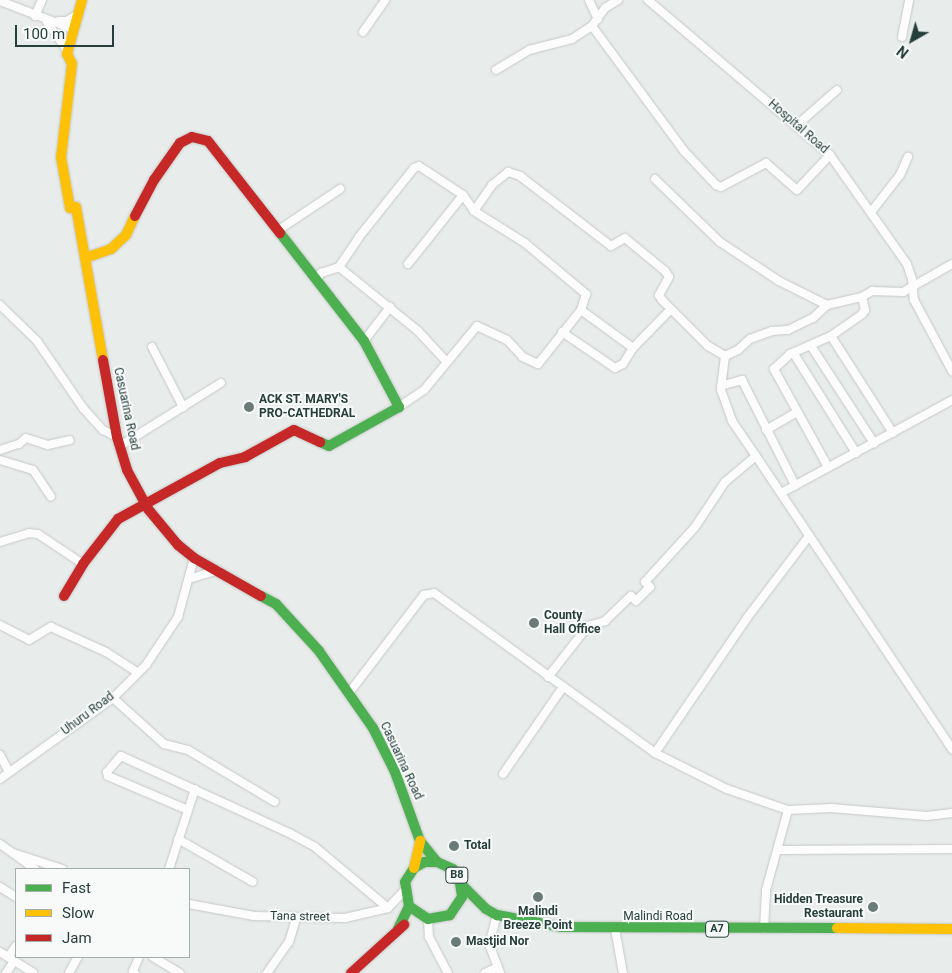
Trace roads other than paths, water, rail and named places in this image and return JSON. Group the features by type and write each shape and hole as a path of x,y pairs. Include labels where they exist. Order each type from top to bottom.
{"main road":[{"name":"Casuarina Road","path":"82,0 68,52 72,64 61,157 70,208 76,207 118,441 128,470 145,504 185,551 258,591 296,622 349,693 388,757 420,841 437,862"},
{"path":"64,596 83,564 118,519 220,463 245,457 266,442 294,430 329,446 399,407 364,341 212,145 192,137 179,144 154,180 126,235 111,249 85,258"},
{"path":"420,841 414,868 404,891 409,906 426,918"},
{"name":"B8","path":"414,868 425,862 437,862 453,869 462,885 457,907"},
{"name":"Malindi Road","path":"462,885 486,910"},
{"path":"351,973 398,928 409,906"},
{"path":"398,928 426,918 440,919 457,907"},
{"name":"Malindi Road","path":"457,907 486,910 497,915 547,926 616,929 952,929"}],"street":[{"path":"42,0 43,19 68,52"},
{"path":"363,32 385,0"},
{"path":"589,0 598,20"},
{"path":"496,70 529,50 572,39 592,26 605,8 618,0"},
{"name":"Hospital Road","path":"648,0 830,155 906,264 912,284 914,300 952,371"},
{"path":"902,36 909,0"},
{"path":"0,1 72,33"},
{"path":"43,19 67,21 78,14"},
{"path":"592,26 684,151 716,185 721,187 766,162 797,190 830,155"},
{"path":"797,125 837,90"},
{"path":"871,212 900,175 908,157"},
{"path":"316,280 321,274 339,267 416,166 423,167 464,195 474,211 525,243 584,289 587,296 581,310 562,332 555,346 538,364 524,357 507,340 477,326 424,390 399,407"},
{"path":"474,211 492,185 508,172 520,176 611,246 625,238 665,271 669,277 659,295 708,346 725,356"},
{"path":"655,179 720,242 778,281 827,304"},
{"path":"277,231 340,189"},
{"path":"408,264 464,195"},
{"path":"725,356 738,350 750,339 772,331 788,330 813,318 827,304 862,297 881,290 888,294 903,292 912,284 952,264"},
{"path":"339,267 390,307 447,362"},
{"path":"828,467 774,370 794,354 831,336 864,312 862,297"},
{"path":"0,305 37,340 83,408 103,430 118,441 221,383"},
{"path":"364,341 390,307"},
{"path":"562,332 614,368 623,364 633,348 671,309"},
{"path":"581,310 633,348"},
{"path":"831,336 893,432"},
{"path":"152,346 183,406"},
{"path":"811,346 874,443"},
{"path":"794,354 856,453"},
{"path":"725,356 721,386 732,421 952,749"},
{"path":"721,386 742,380 795,485"},
{"path":"781,493 952,400"},
{"path":"766,430 797,412"},
{"path":"0,450 19,444 26,438 48,445 69,440"},
{"path":"548,677 588,626 605,621 631,596 636,601 650,587 645,582 694,527 725,482 756,456"},
{"path":"0,460 33,470 51,497"},
{"path":"0,542 30,533 38,534 83,564"},
{"path":"655,752 747,618 810,536"},
{"path":"185,551 190,577 218,570"},
{"name":"Uhuru Road","path":"0,779 113,698 138,673 167,637 178,617 197,559"},
{"path":"349,693 424,595 430,593 440,595 548,677 655,752 727,789 788,810 832,808 927,816 952,813"},
{"path":"0,625 30,640 51,627 106,652 138,673"},
{"path":"503,774 563,687"},
{"path":"113,698 164,744 188,750 274,802"},
{"path":"0,755 9,772"},
{"path":"188,810 108,776 107,772 121,756 304,840 388,908 404,891"},
{"path":"168,868 195,789"},
{"path":"764,929 766,890 779,850 788,810"},
{"path":"178,839 253,882"},
{"path":"0,844 34,868"},
{"path":"779,850 952,850"},
{"path":"13,853 43,867"},
{"path":"0,887 15,897"},
{"name":"Tana street","path":"190,904 232,913 296,919 356,917 388,908"},
{"path":"485,973 498,971 489,944 497,915"},
{"path":"426,918 429,938 448,973"},
{"path":"267,973 289,942 296,919"},
{"path":"616,929 623,973"},
{"path":"6,973 15,949"},
{"path":"0,952 33,973"},
{"path":"68,973 77,958"},
{"path":"133,972 139,958"},
{"path":"156,958 180,973"}],"place":[{"name":"ACK ST. MARY'S PRO-CATHEDRAL","path":"249,407"},
{"name":"County Hall Office","path":"534,623"},
{"name":"Total","path":"454,846"},
{"name":"Malindi Breeze Point","path":"538,897"},
{"name":"Hidden Treasure Restaurant","path":"873,907"},
{"name":"Mastjid Nor","path":"456,942"}]}
